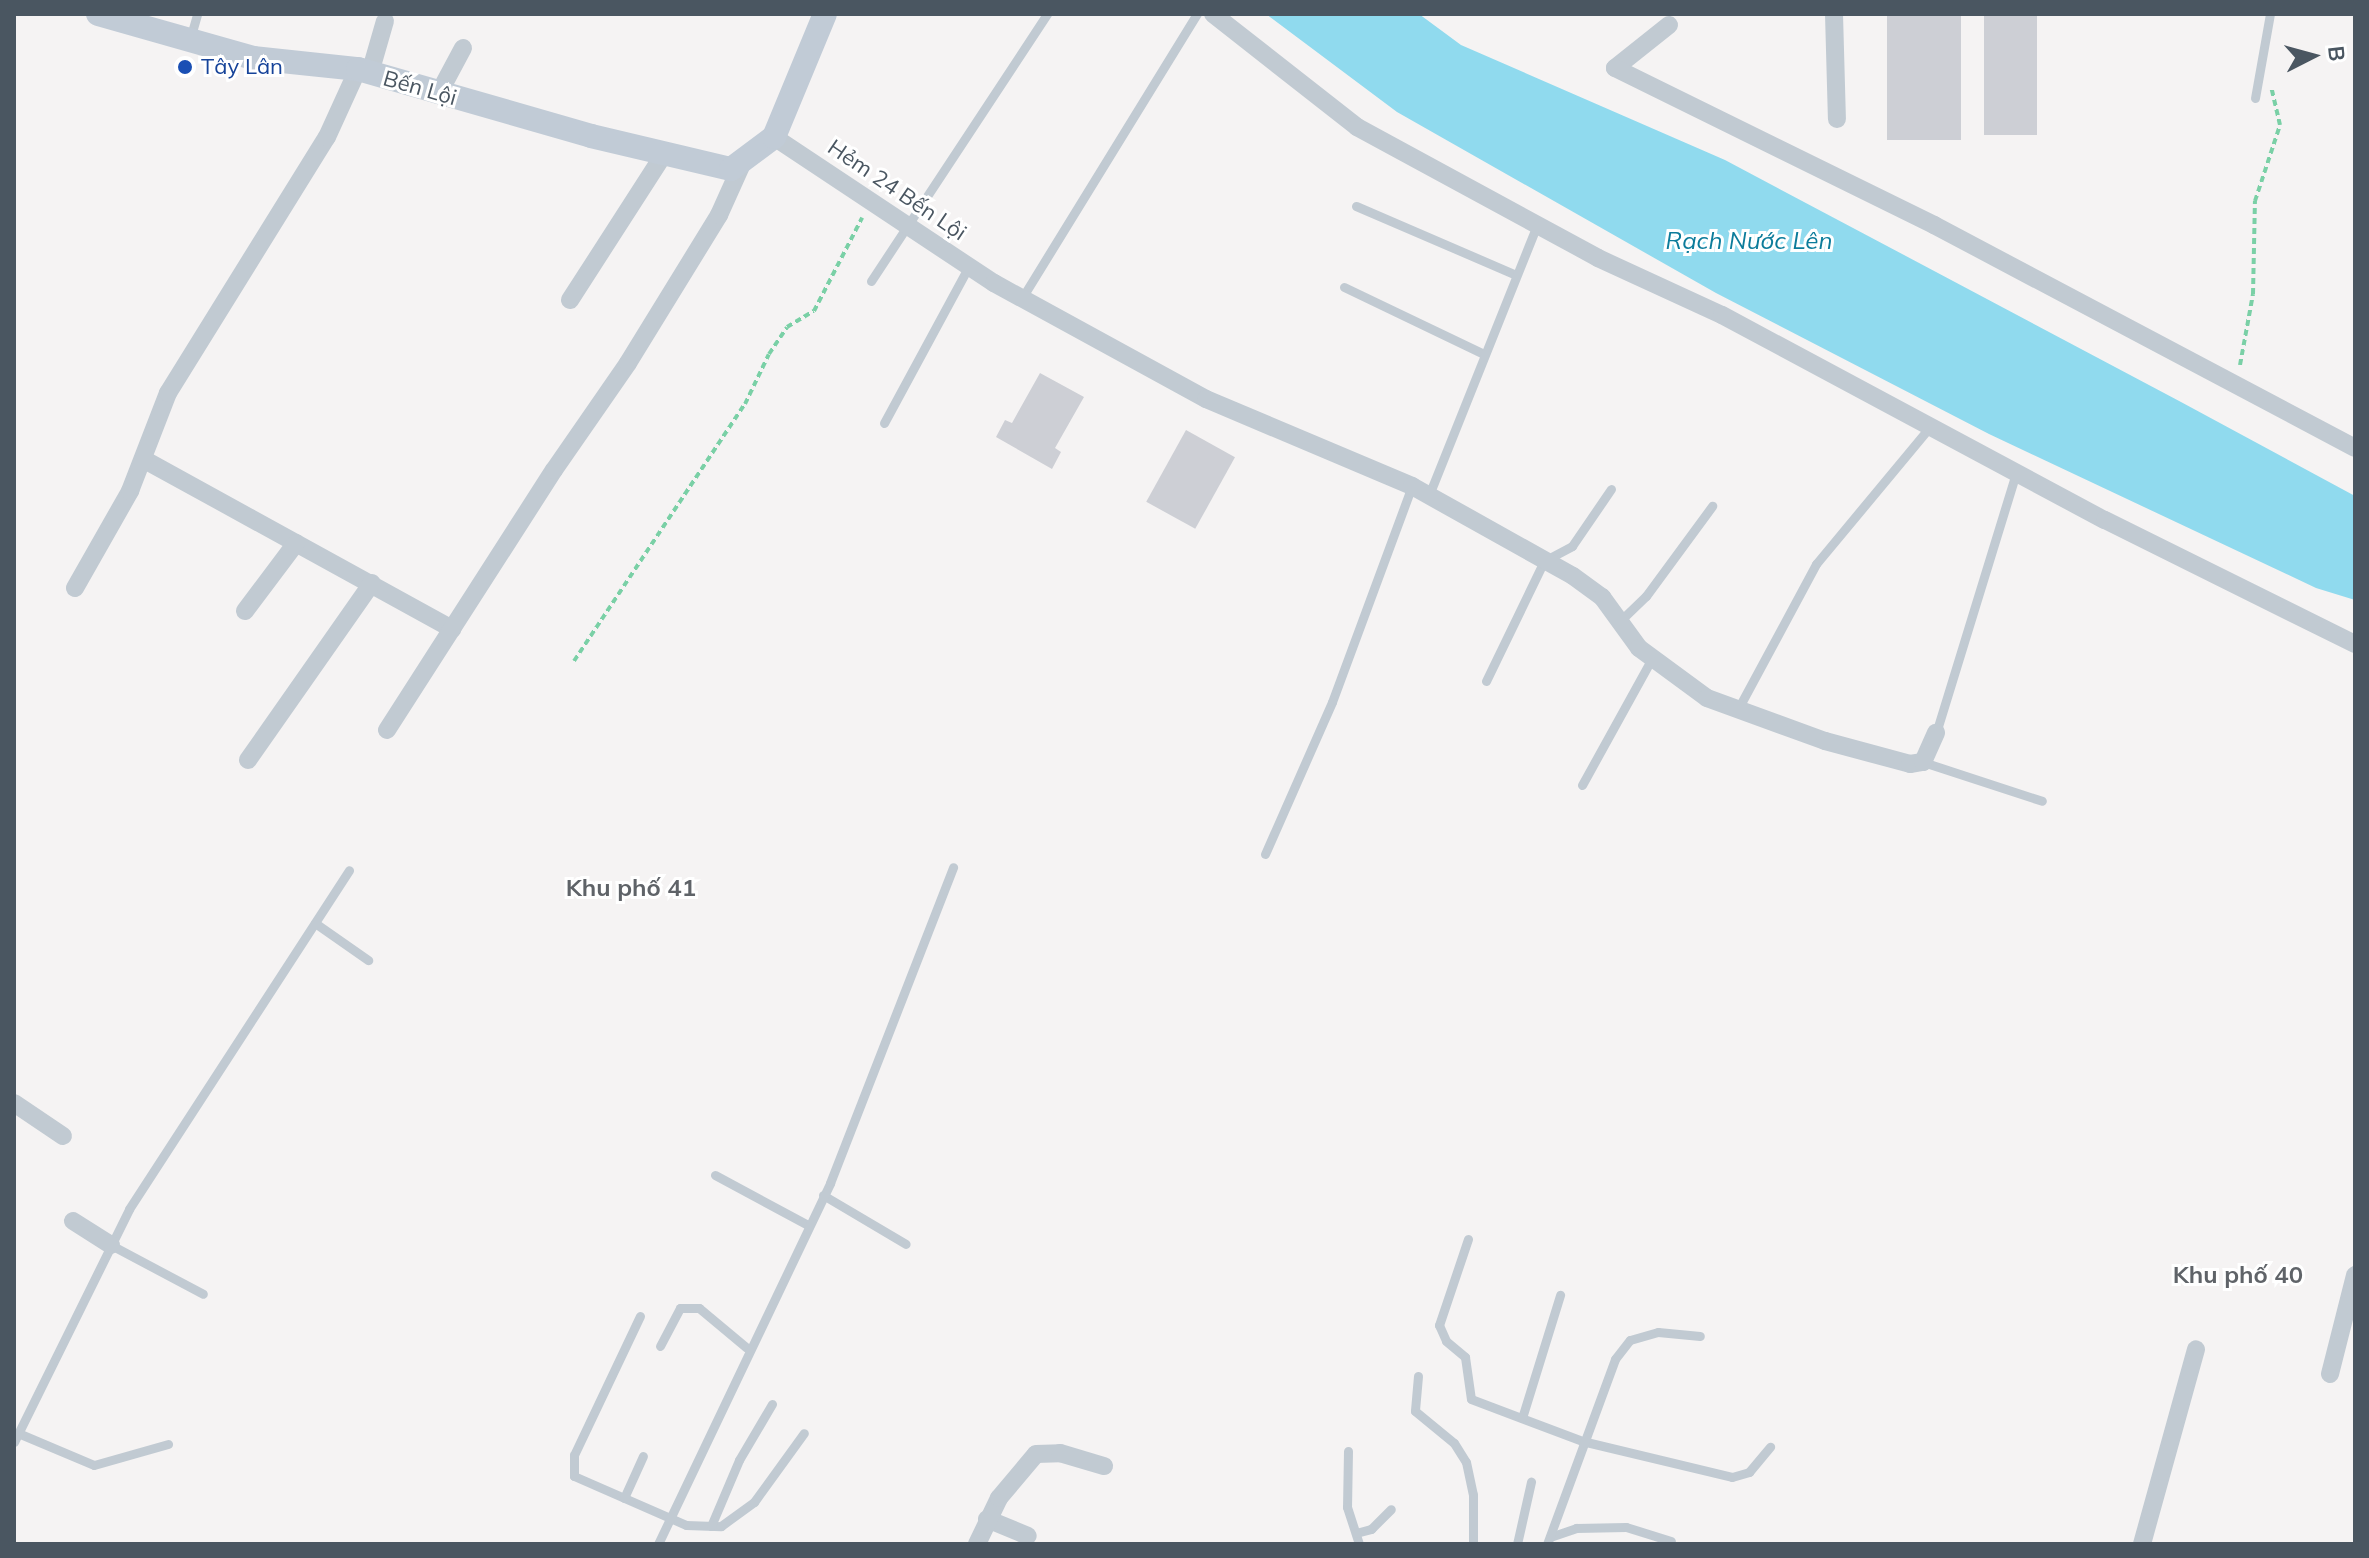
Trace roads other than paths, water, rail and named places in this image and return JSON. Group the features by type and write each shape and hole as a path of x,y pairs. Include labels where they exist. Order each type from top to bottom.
{"street":[{"name":"Bến Lội","path":"98,14 253,58 364,71 664,154 716,167 741,166"},
{"path":"387,730 637,350 719,215 741,166 774,137 825,14"},
{"path":"1213,14 1357,127 1537,225 1722,315 1929,428 2355,644"},
{"path":"1834,14 1837,119"},
{"path":"75,588 143,459 168,393 327,137 364,71 385,21"},
{"path":"1669,25 1615,68 1934,225 2232,386 2355,448"},
{"path":"439,93 463,48"},
{"name":"Hẻm 24 Bến Lội","path":"774,137 994,283 1206,399 1412,486 1544,561 1602,597 1652,658 1707,698 1825,741 1910,764 1923,762"},
{"path":"570,300 664,154"},
{"path":"143,459 452,629"},
{"path":"245,611 296,543"},
{"path":"248,760 372,583"},
{"path":"1923,762 1936,733"},
{"path":"14,1103 63,1136"},
{"path":"73,1221 111,1245"},
{"path":"2330,1374 2355,1275"},
{"path":"2142,1544 2196,1349"},
{"path":"977,1544 987,1519 1036,1454 1060,1453 1104,1466"},
{"path":"987,1519 1028,1536"}],"lane":[{"path":"190,39 197,14"},
{"path":"871,281 1047,14"},
{"path":"1022,298 1197,14"},
{"path":"2255,98 2270,14"},
{"path":"1356,206 1516,275"},
{"path":"1429,495 1482,353 1537,225"},
{"path":"884,423 969,266"},
{"path":"1344,287 1482,353"},
{"path":"1738,709 1816,564 1929,428"},
{"path":"1936,733 2016,473"},
{"path":"1265,854 1332,702 1412,486"},
{"path":"1486,681 1544,561 1572,546 1611,489"},
{"path":"1620,621 1646,596 1712,506"},
{"path":"1582,785 1652,658"},
{"path":"1923,762 2042,801"},
{"path":"658,1544 747,1348 823,1195 953,867"},
{"path":"168,1444 94,1465 16,1438 129,1209 349,870"},
{"path":"315,923 368,960"},
{"path":"715,1175 808,1225"},
{"path":"823,1195 906,1244"},
{"path":"1468,1239 1439,1325 1446,1341 1465,1357 1471,1399 1582,1441 1732,1477 1749,1472 1770,1447"},
{"path":"111,1245 203,1294"},
{"path":"1522,1418 1560,1295"},
{"path":"660,1346 680,1308 699,1308 747,1348"},
{"path":"640,1316 572,1465 574,1476 686,1525 721,1526 754,1502 804,1433"},
{"path":"1548,1540 1582,1441 1615,1359 1630,1340 1658,1332 1700,1336"},
{"path":"1418,1376 1415,1411 1454,1443 1466,1462 1473,1495 1473,1544"},
{"path":"711,1526 739,1460 772,1404"},
{"path":"1348,1451 1347,1507 1358,1539 1391,1509"},
{"path":"624,1498 643,1456"},
{"path":"1517,1544 1531,1482"},
{"path":"1548,1540 1576,1528 1626,1527 1671,1541"}],"water":[{"name":"Rạch Nước Lên","path":"1266,14 1419,14 1461,45 1725,160 2181,402 2355,496 2355,600 2316,588 1989,434 1716,293 1397,112"}],"place":[{"name":"Tây Lân","path":"185,67"}],"district":[{"name":"Khu phố 41","path":"631,888"},
{"name":"Khu phố 40","path":"2238,1275"}]}
